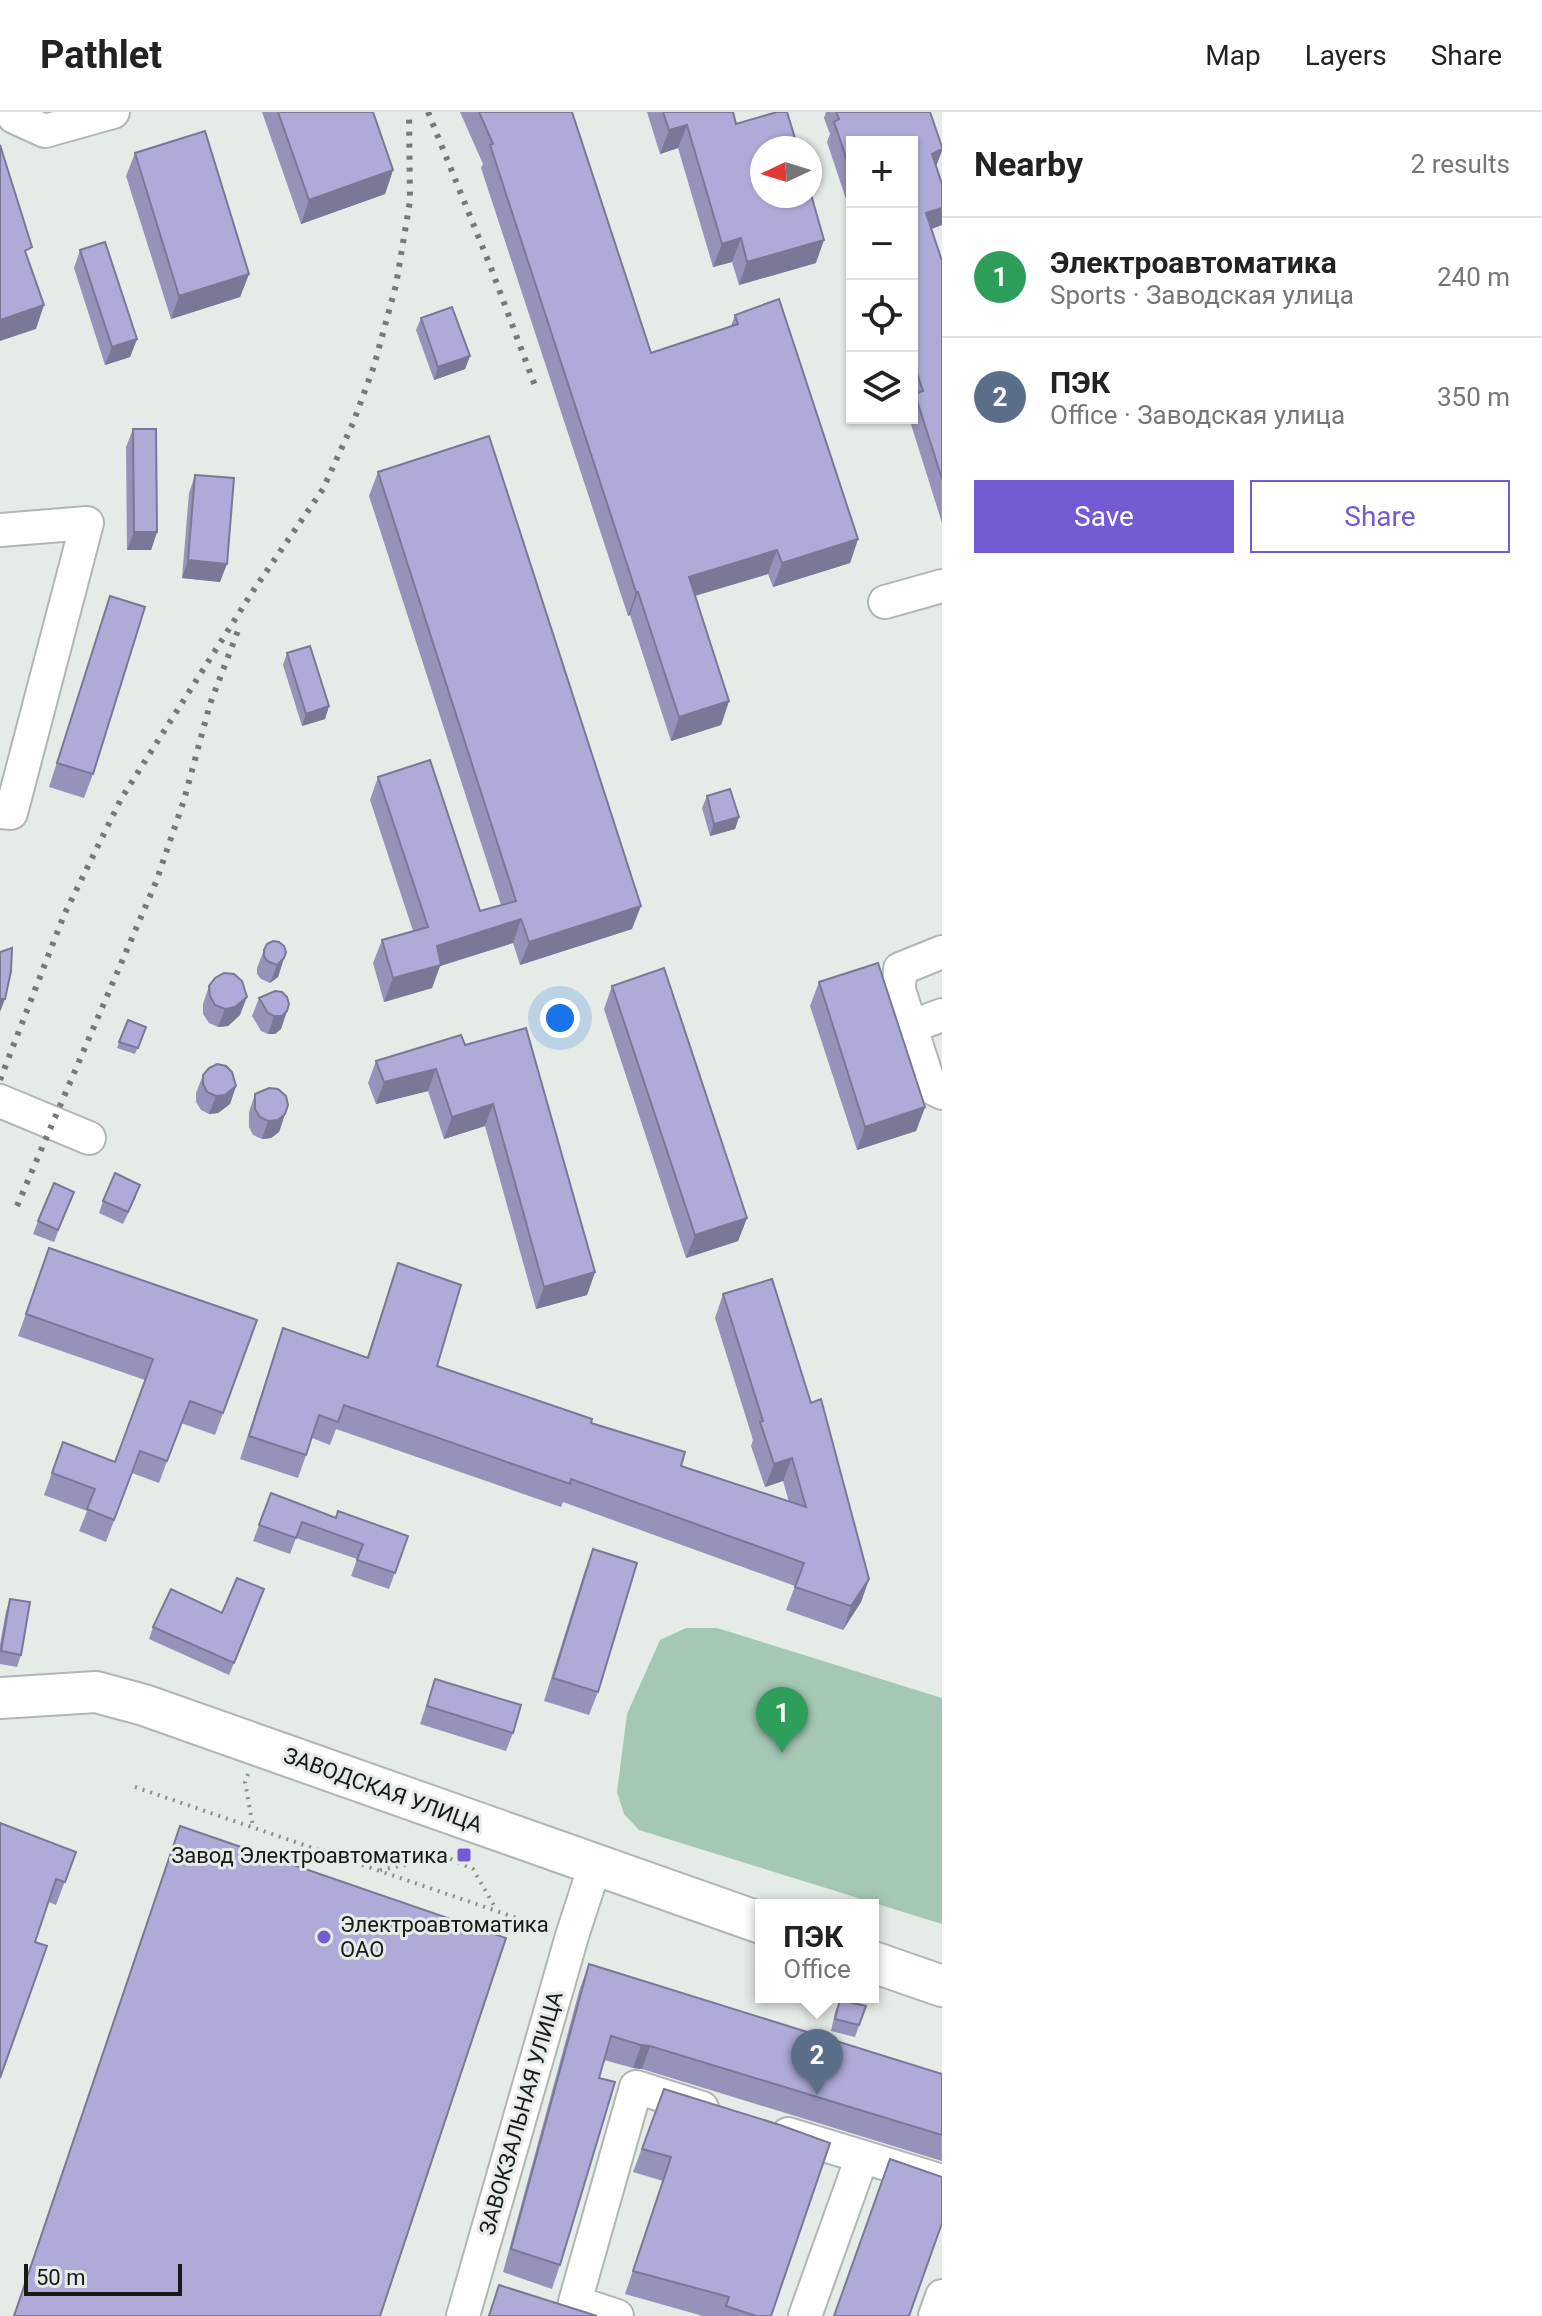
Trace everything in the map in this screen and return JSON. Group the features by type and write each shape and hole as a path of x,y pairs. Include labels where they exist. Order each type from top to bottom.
{"main road":[{"name":"ЗАВОДСКАЯ УЛИЦА","path":"0,1698 96,1692 144,1705 755,1921"},
{"path":"879,1964 942,1986"}],"street":[{"path":"12,112 14,117 45,131 113,112"},
{"path":"0,530 87,523 11,813 0,812"},
{"path":"885,602 942,586"},
{"path":"942,952 900,969 899,990 930,1087 942,1093"},
{"path":"910,1027 942,1015"},
{"path":"0,1101 89,1138"},
{"name":"ЗАВОКЗАЛЬНАЯ УЛИЦА","path":"463,2316 595,1865"},
{"path":"617,2316 575,2302 636,2087 942,2181"},
{"path":"805,2316 862,2157"},
{"path":"935,2316 942,2296"}],"path":[{"path":"135,1787 572,1936"},
{"path":"378,1870 446,1857 473,1869 497,1911"}],"green space":[{"path":"686,1628 717,1628 942,1698 942,1924 879,1904 879,1899 861,1899 639,1830 624,1814 617,1792 627,1714 660,1640"}],"building":[{"path":"278,112 373,112 393,170 309,200"},
{"path":"479,112 572,112 651,353 738,324 735,315 779,299 858,539 782,563 777,550 689,577 729,701 679,717 490,145 493,144"},
{"path":"663,112 733,112 736,124 787,112 794,136 750,136 750,208 815,208 824,240 747,262 741,238 722,244 687,125 669,130"},
{"path":"836,112 930,112 942,147 932,154 942,184 942,208 926,213 942,261 942,479 918,403 918,393 923,391 918,376 918,136 846,136 846,157 834,122 839,119"},
{"path":"205,131 249,274 179,296 135,153"},
{"path":"0,145 32,247 25,251 44,305 0,320"},
{"path":"105,242 137,339 112,347 80,250"},
{"path":"452,307 470,356 438,367 421,318"},
{"path":"133,429 156,429 157,532 134,532"},
{"path":"489,436 641,906 529,942 521,919 437,946 441,965 393,978 382,940 428,927 378,777 430,760 480,911 516,901 378,472"},
{"path":"195,475 234,478 227,564 188,560"},
{"path":"110,596 145,607 93,774 57,763"},
{"path":"310,646 329,706 306,714 287,653"},
{"path":"730,789 739,817 714,824 707,796"},
{"path":"273,941 284,946 286,952 277,965 267,961 264,956 267,944"},
{"path":"12,948 5,999 0,999 0,952"},
{"path":"878,963 925,1107 865,1127 819,982"},
{"path":"664,968 747,1218 695,1235 612,986"},
{"path":"224,973 234,974 242,981 247,997 235,1007 225,1009 215,1005 209,986"},
{"path":"275,991 282,992 289,1004 282,1016 268,1013 259,998"},
{"path":"128,1020 146,1027 138,1048 119,1042"},
{"path":"526,1028 595,1272 544,1287 493,1104 452,1117 436,1069 384,1082 376,1061 461,1035 465,1045"},
{"path":"217,1064 226,1066 232,1072 236,1086 225,1095 216,1096 207,1092 203,1075"},
{"path":"269,1088 278,1089 286,1096 288,1105 285,1114 278,1120 268,1121 260,1117 255,1109 255,1094"},
{"path":"115,1173 140,1185 128,1212 103,1201"},
{"path":"54,1183 74,1192 58,1230 38,1221"},
{"path":"49,1248 257,1320 223,1413 190,1401 167,1461 140,1451 114,1520 87,1509 95,1489 52,1473 63,1442 115,1462 153,1359 26,1314"},
{"path":"398,1263 461,1285 437,1366 592,1419 591,1423 685,1452 681,1466 806,1507 792,1458 774,1464 723,1294 772,1279 811,1403 821,1399 869,1579 851,1606 795,1587 804,1563 571,1479 570,1484 344,1405 338,1422 319,1415 306,1455 249,1436 283,1328 368,1358"},
{"path":"271,1493 336,1518 338,1511 408,1536 395,1573 357,1560 363,1544 302,1522 296,1538 259,1525"},
{"path":"593,1549 637,1563 598,1692 553,1678"},
{"path":"237,1578 264,1589 234,1663 153,1627 171,1589 222,1613"},
{"path":"10,1599 30,1602 21,1655 1,1651"},
{"path":"435,1679 521,1705 513,1733 427,1706"},
{"path":"0,1823 76,1852 65,1882 56,1879 35,1942 47,1946 0,2078"},
{"path":"180,1826 506,1938 380,2316 14,2316"},
{"path":"589,1964 942,2074 942,2135 611,2036 599,2078 615,2082 560,2265 511,2249"},
{"path":"839,2003 866,2006 859,2025 835,2019"},
{"path":"664,2089 830,2143 771,2316 756,2316 726,2306 729,2297 633,2271 671,2157 642,2149"},
{"path":"890,2159 942,2177 942,2223 909,2316 834,2316"},
{"path":"499,2285 597,2316 489,2316"}],"railway":[{"path":"0,1080 64,915 121,799 253,591 323,489 353,423 374,366 396,285 410,201 409,112"},
{"path":"428,112 537,391"},
{"path":"17,1206 156,882 184,800 210,704 239,628"}],"place":[{"name":"Электроавтоматика","path":"782,1753"},
{"name":"Завод Электроавтоматика","path":"464,1855"},
{"name":"Электроавтоматика ОАО","path":"324,1937"},
{"name":"ПЭК","path":"817,2095"}]}
